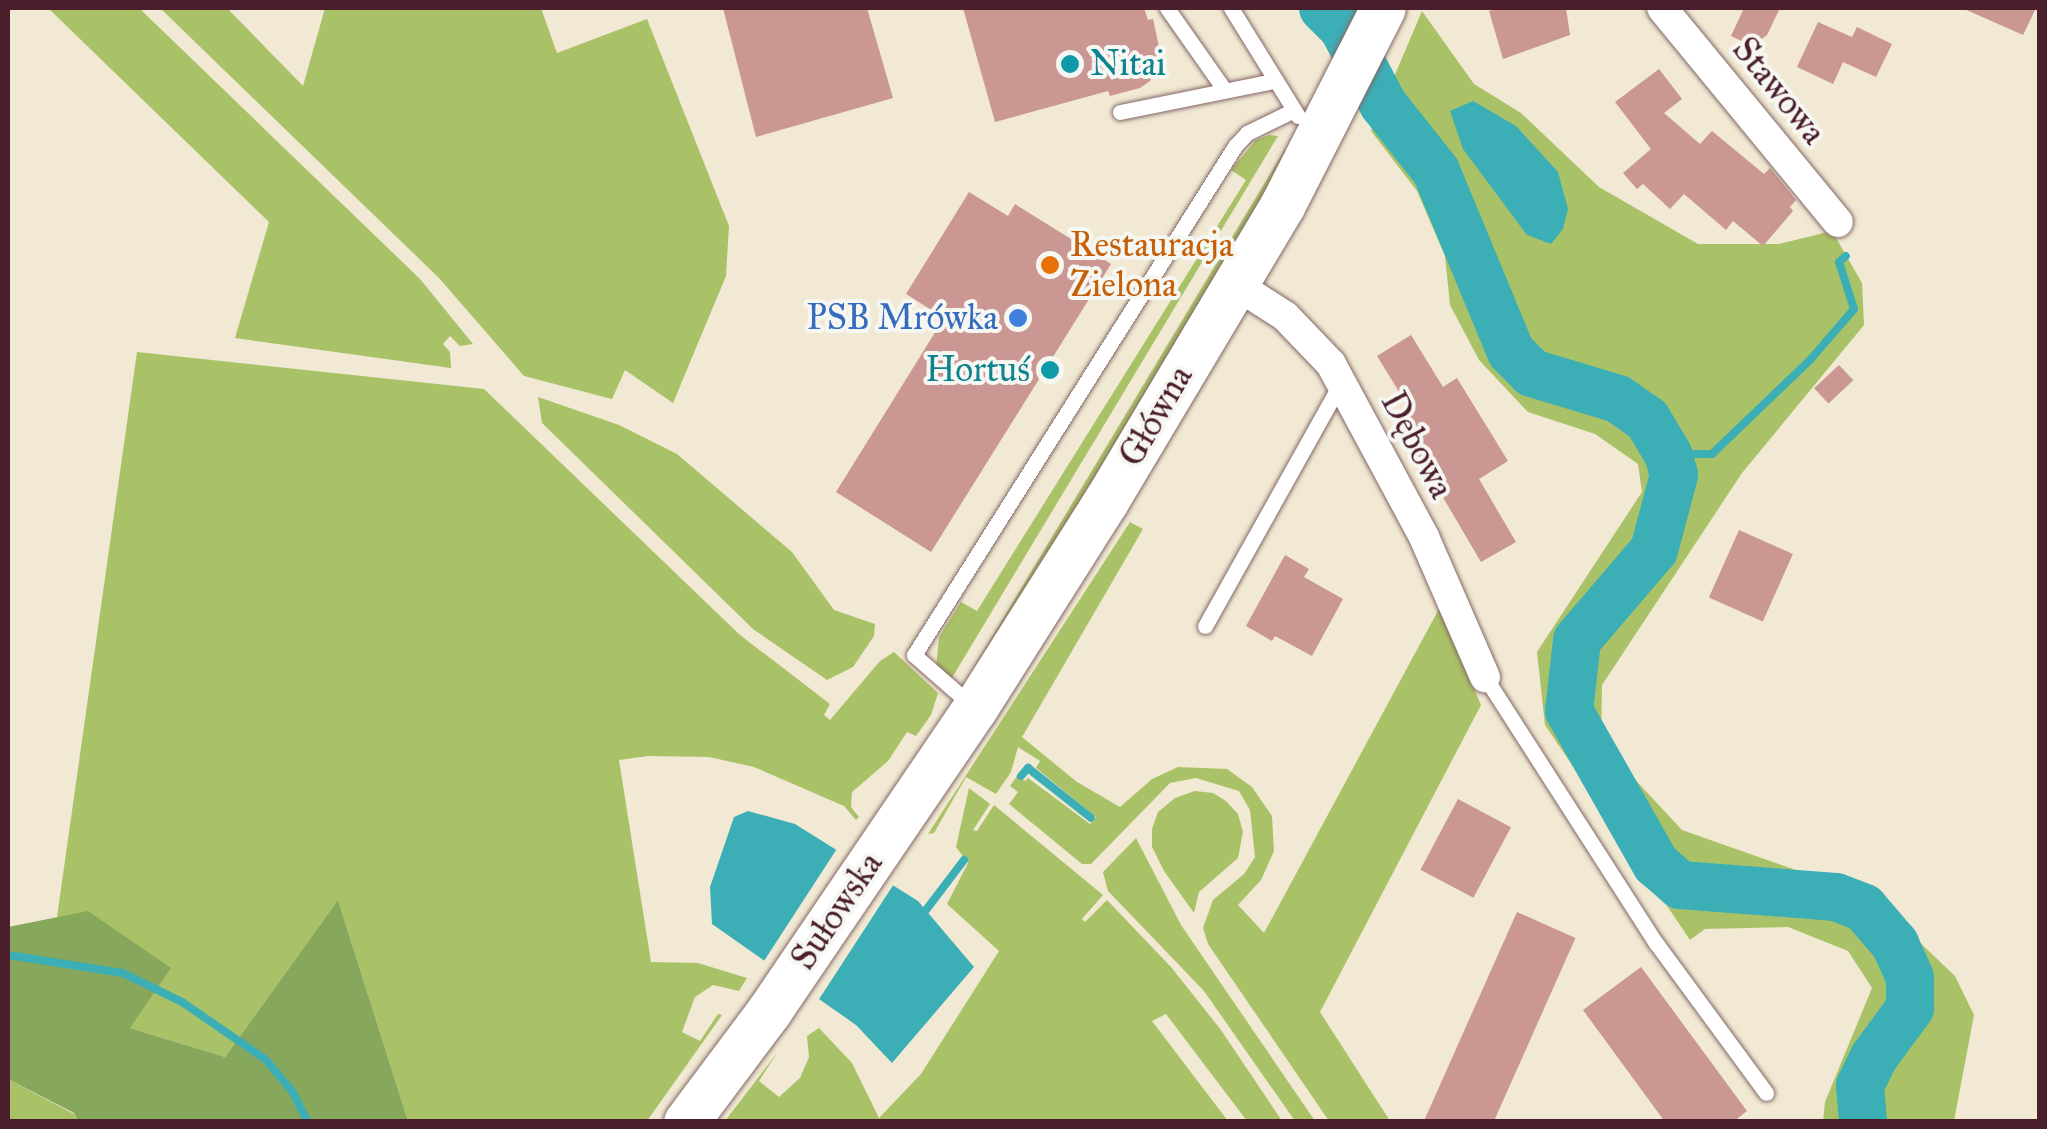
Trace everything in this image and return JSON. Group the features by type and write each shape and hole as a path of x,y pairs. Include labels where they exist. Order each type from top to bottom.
{"main road":[{"name":"Główna","path":"978,702 1106,501 1235,284 1319,112 1383,8"},
{"name":"Sułowska","path":"686,1122 769,1011 978,702"}],"street":[{"name":"Stawowa","path":"1662,8 1838,222"},
{"name":"Dębowa","path":"1235,284 1285,316 1342,381 1424,538 1485,677"}],"lane":[{"path":"1167,8 1224,89"},
{"path":"1231,8 1274,80 1319,112"},
{"path":"1120,112 1274,80"},
{"path":"978,702 931,675 914,655 1234,146 1247,133 1319,112"},
{"path":"1205,626 1342,381"},
{"path":"1485,677 1656,942 1766,1093"}],"green space":[{"path":"48,8 139,8 420,279 473,344 460,346 450,336 443,344 450,352 451,368 235,338 269,222"},
{"path":"160,8 227,8 303,86 325,8 541,8 557,53 647,19 729,226 726,276 673,403 625,370 612,399 524,376 439,278"},
{"path":"1422,11 1474,84 1521,113 1599,187 1698,244 1779,244 1832,231 1862,283 1864,325 1742,473 1602,685 1601,743 1682,830 1872,897 1955,976 1974,1015 1954,1121 1823,1121 1825,1102 1872,988 1848,951 1788,927 1705,929 1690,940 1545,725 1537,652 1642,492 1638,464 1595,434 1528,412 1479,360 1450,305 1445,256 1417,191 1371,131"},
{"path":"1278,136 950,681 936,669 939,637 961,602 977,611 1246,180 1231,170 1256,140"},
{"path":"1285,149 1288,164 1240,248 965,682"},
{"path":"137,352 484,389 740,635 830,704 824,715 830,720 880,661 894,652 938,693 931,715 916,736 907,732 888,761 852,792 851,807 859,817 856,820 844,806 754,767 709,757 648,756 619,760 651,962 698,963 747,978 739,991 713,985 695,997 682,1032 700,1041 718,1014 722,1015 647,1121 408,1121 338,900 225,1057 130,1028 57,917"},
{"path":"538,397 619,425 677,454 792,552 834,610 875,624 874,636 853,667 827,680 753,629 542,423"},
{"path":"1130,522 1143,529 1022,737 1077,782 1120,807 1152,779 1178,767 1227,769 1252,787 1272,816 1274,851 1261,880 1238,905 1264,933 1440,607 1481,705 1320,1012 1390,1121 1329,1121 1208,944 1203,928 1213,900 1244,874 1255,857 1250,810 1239,791 1196,778 1170,783 1091,864 1082,864 1009,804 1018,792 1010,786 1017,776 1025,781 1028,778 1090,824 1096,817 1036,768 1040,761 1018,747 1011,772 996,794 966,777 934,833 928,834"},
{"path":"969,788 990,804 973,830 977,831 994,805 1103,895 1082,919 1085,922 1107,900 1171,967 1221,1030 1282,1121 1247,1121 1166,1014 1152,1021 1228,1121 725,1121 777,1053 759,1081 779,1097 800,1078 809,1057 807,1036 819,1028 852,1063 879,1118 921,1074 999,951 947,904 968,863 956,847"},
{"path":"1195,791 1213,793 1226,801 1238,814 1243,832 1238,858 1199,892 1194,913 1152,847 1152,829 1158,812 1175,798"},
{"path":"1136,838 1181,925 1315,1121 1295,1121 1204,991 1108,891 1103,872"},
{"path":"338,900 408,1121 78,1121 74,1113 8,1079 8,927 88,911 171,968 130,1028 225,1057"},
{"path":"8,1079 74,1114 78,1121 8,1121"}],"water":[{"path":"1473,101 1516,126 1558,172 1568,209 1563,229 1551,244 1527,235 1463,149 1450,111"},
{"path":"748,811 795,824 918,901 974,967 892,1063 856,1025 712,924 710,887 734,817"}],"pier":[{"path":"840,844 896,880 819,1000 763,963"}],"building":[{"path":"723,8 867,8 893,98 756,137"},
{"name":"Nitai","path":"963,8 1144,8 1148,20 1153,19 1162,61 1150,81 1140,88 1110,96 1108,91 995,122"},
{"path":"1566,8 1570,35 1503,59 1489,11"},
{"path":"1744,8 1780,8 1767,35 1752,46 1731,36"},
{"path":"1962,8 2036,8 2023,35"},
{"path":"1818,22 1852,37 1857,27 1892,44 1876,77 1843,62 1833,84 1797,67"},
{"path":"1659,69 1682,99 1664,113 1700,144 1712,131 1764,174 1770,168 1796,200 1790,207 1793,211 1763,246 1733,221 1726,230 1684,194 1670,209 1643,184 1637,189 1623,173 1651,149 1615,102"},
{"path":"969,192 1008,216 1015,204 1111,264 931,552 836,492 944,318 906,294"},
{"path":"1411,335 1443,387 1457,378 1508,461 1479,479 1516,542 1481,562 1395,416 1409,408 1377,356"},
{"path":"1839,365 1853,380 1828,404 1814,388"},
{"path":"1739,530 1793,554 1763,622 1709,598"},
{"path":"1285,555 1309,569 1304,577 1343,599 1312,656 1246,626"},
{"path":"1458,799 1511,827 1473,898 1420,870"},
{"path":"1517,912 1575,938 1494,1122 1424,1121"},
{"path":"1641,967 1747,1111 1733,1122 1665,1122 1583,1010"}],"waterway":[{"path":"1323,8 1343,28 1383,104 1436,171 1511,352 1532,373 1618,399 1647,419 1668,454 1674,475 1654,550 1577,640 1569,711 1656,864 1680,885 1836,897 1864,908 1895,944 1910,978 1910,1008 1874,1057 1860,1086 1863,1122"},
{"path":"1668,454 1712,454 1810,360 1854,309 1839,262 1846,256"},
{"path":"1021,776 1028,768 1091,818"},
{"path":"926,910 964,860"},
{"path":"8,955 123,973 182,1002 265,1059 292,1091 308,1122"}],"place":[{"name":"Nitai","path":"1070,64"},
{"name":"Restauracja Zielona","path":"1050,265"},
{"name":"PSB Mrówka","path":"1018,318"},
{"name":"Hortuś","path":"1050,370"}]}
